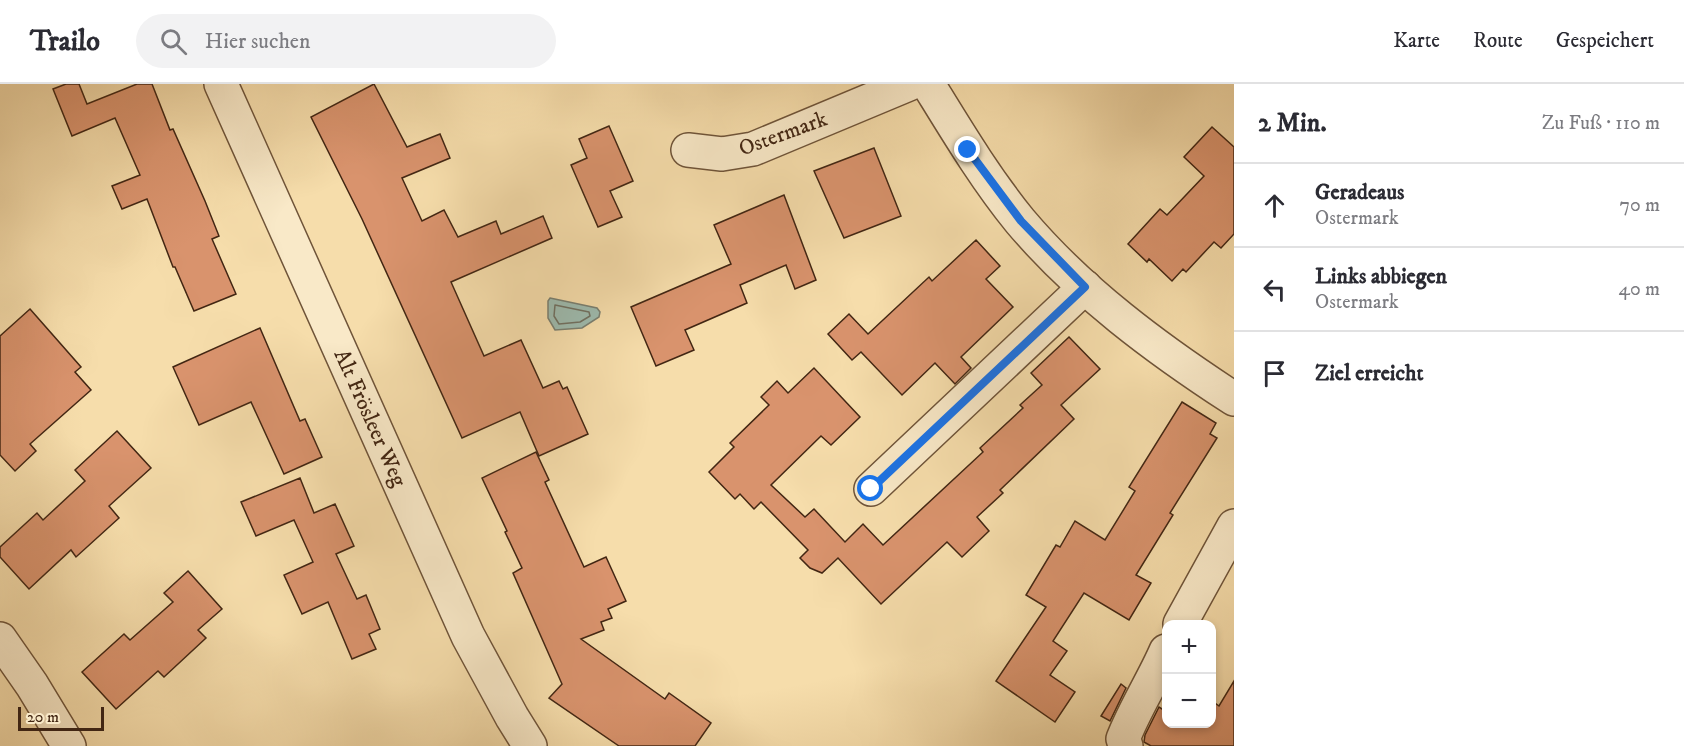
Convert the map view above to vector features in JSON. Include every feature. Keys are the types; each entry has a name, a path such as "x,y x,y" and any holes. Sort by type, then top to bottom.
{"street":[{"name":"Alt Frösleer Weg","path":"221,84 468,636 530,746"},
{"name":"Ostermark","path":"688,150 722,154 753,149 909,84"},
{"path":"928,84 977,164 1021,221 1085,287 1179,363 1234,399"},
{"path":"871,489 1085,287"},
{"path":"1182,620 1234,526"},
{"path":"0,639 32,685 69,746"},
{"path":"1126,746 1123,739 1132,717 1162,662"}],"water":[{"path":"550,298 597,308 600,312 599,317 582,328 555,330 548,318"}],"building":[{"path":"66,84 79,84 87,104 137,84 152,84 170,130 173,129 219,236 212,239 236,294 194,311 175,267 173,267 147,199 122,209 112,186 140,175 115,118 72,136 53,89"},
{"path":"374,84 407,147 440,134 450,158 402,178 422,221 444,210 458,237 496,221 501,234 543,216 552,238 451,282 484,356 521,340 543,388 559,381 563,389 567,387 588,434 539,456 520,412 462,438 362,219 311,117"},
{"path":"609,126 633,181 610,191 622,217 598,227 571,165 587,158 579,139"},
{"path":"1212,127 1234,147 1234,234 1221,248 1214,242 1186,272 1183,269 1172,281 1149,259 1147,262 1128,244 1160,209 1167,215 1204,176 1184,157"},
{"path":"874,148 901,216 844,238 814,171"},
{"path":"784,195 816,280 795,289 786,265 740,285 747,303 685,330 694,350 656,366 631,307 731,264 714,225"},
{"path":"976,240 1000,266 986,279 1013,307 961,357 971,368 955,384 935,363 902,395 861,352 852,360 828,334 849,314 868,334 929,277 932,281"},
{"path":"30,309 81,367 75,372 91,390 30,444 36,451 15,471 0,455 0,336"},
{"path":"260,328 300,421 305,419 322,457 284,474 251,402 199,425 173,367"},
{"path":"1069,337 1100,369 1061,405 1074,419 1000,490 1003,493 977,517 989,531 962,557 947,542 881,604 838,558 822,573 810,568 800,558 808,550 761,502 754,509 740,494 735,499 709,472 734,447 730,443 769,405 761,397 777,381 788,393 814,368 860,417 831,445 821,436 771,485 805,517 814,509 845,542 863,524 883,545 983,452 980,448 1023,408 1020,405 1042,385 1031,373"},
{"path":"1182,402 1216,423 1210,434 1217,438 1170,513 1173,515 1136,575 1151,583 1129,620 1084,593 1053,641 1067,651 1050,675 1075,692 1055,722 996,681 1046,607 1026,595 1056,545 1060,547 1075,521 1105,540 1135,491 1129,487"},
{"path":"117,431 151,468 109,506 119,518 76,557 71,550 29,589 0,557 0,547 37,513 43,520 85,481 75,470"},
{"path":"536,452 549,480 545,482 584,567 606,557 626,601 608,609 612,618 601,622 604,630 581,639 665,699 669,693 711,723 695,746 619,746 549,698 562,684 513,573 522,568 482,478"},
{"path":"300,478 314,513 335,504 354,546 336,554 357,599 366,595 380,629 369,634 376,649 352,659 328,602 302,614 284,575 313,562 294,520 256,536 241,502"},
{"path":"188,571 222,609 198,630 206,638 164,677 158,671 116,709 82,672 124,634 130,640 173,602 164,593"},
{"path":"1234,681 1234,746 1151,746 1144,742 1145,735 1159,707 1162,709 1162,728 1216,728 1216,704 1219,706"},
{"path":"1121,684 1126,688 1110,721 1101,716"}],"route":[{"path":"871,489 1085,287 1021,221 968,150"}]}
